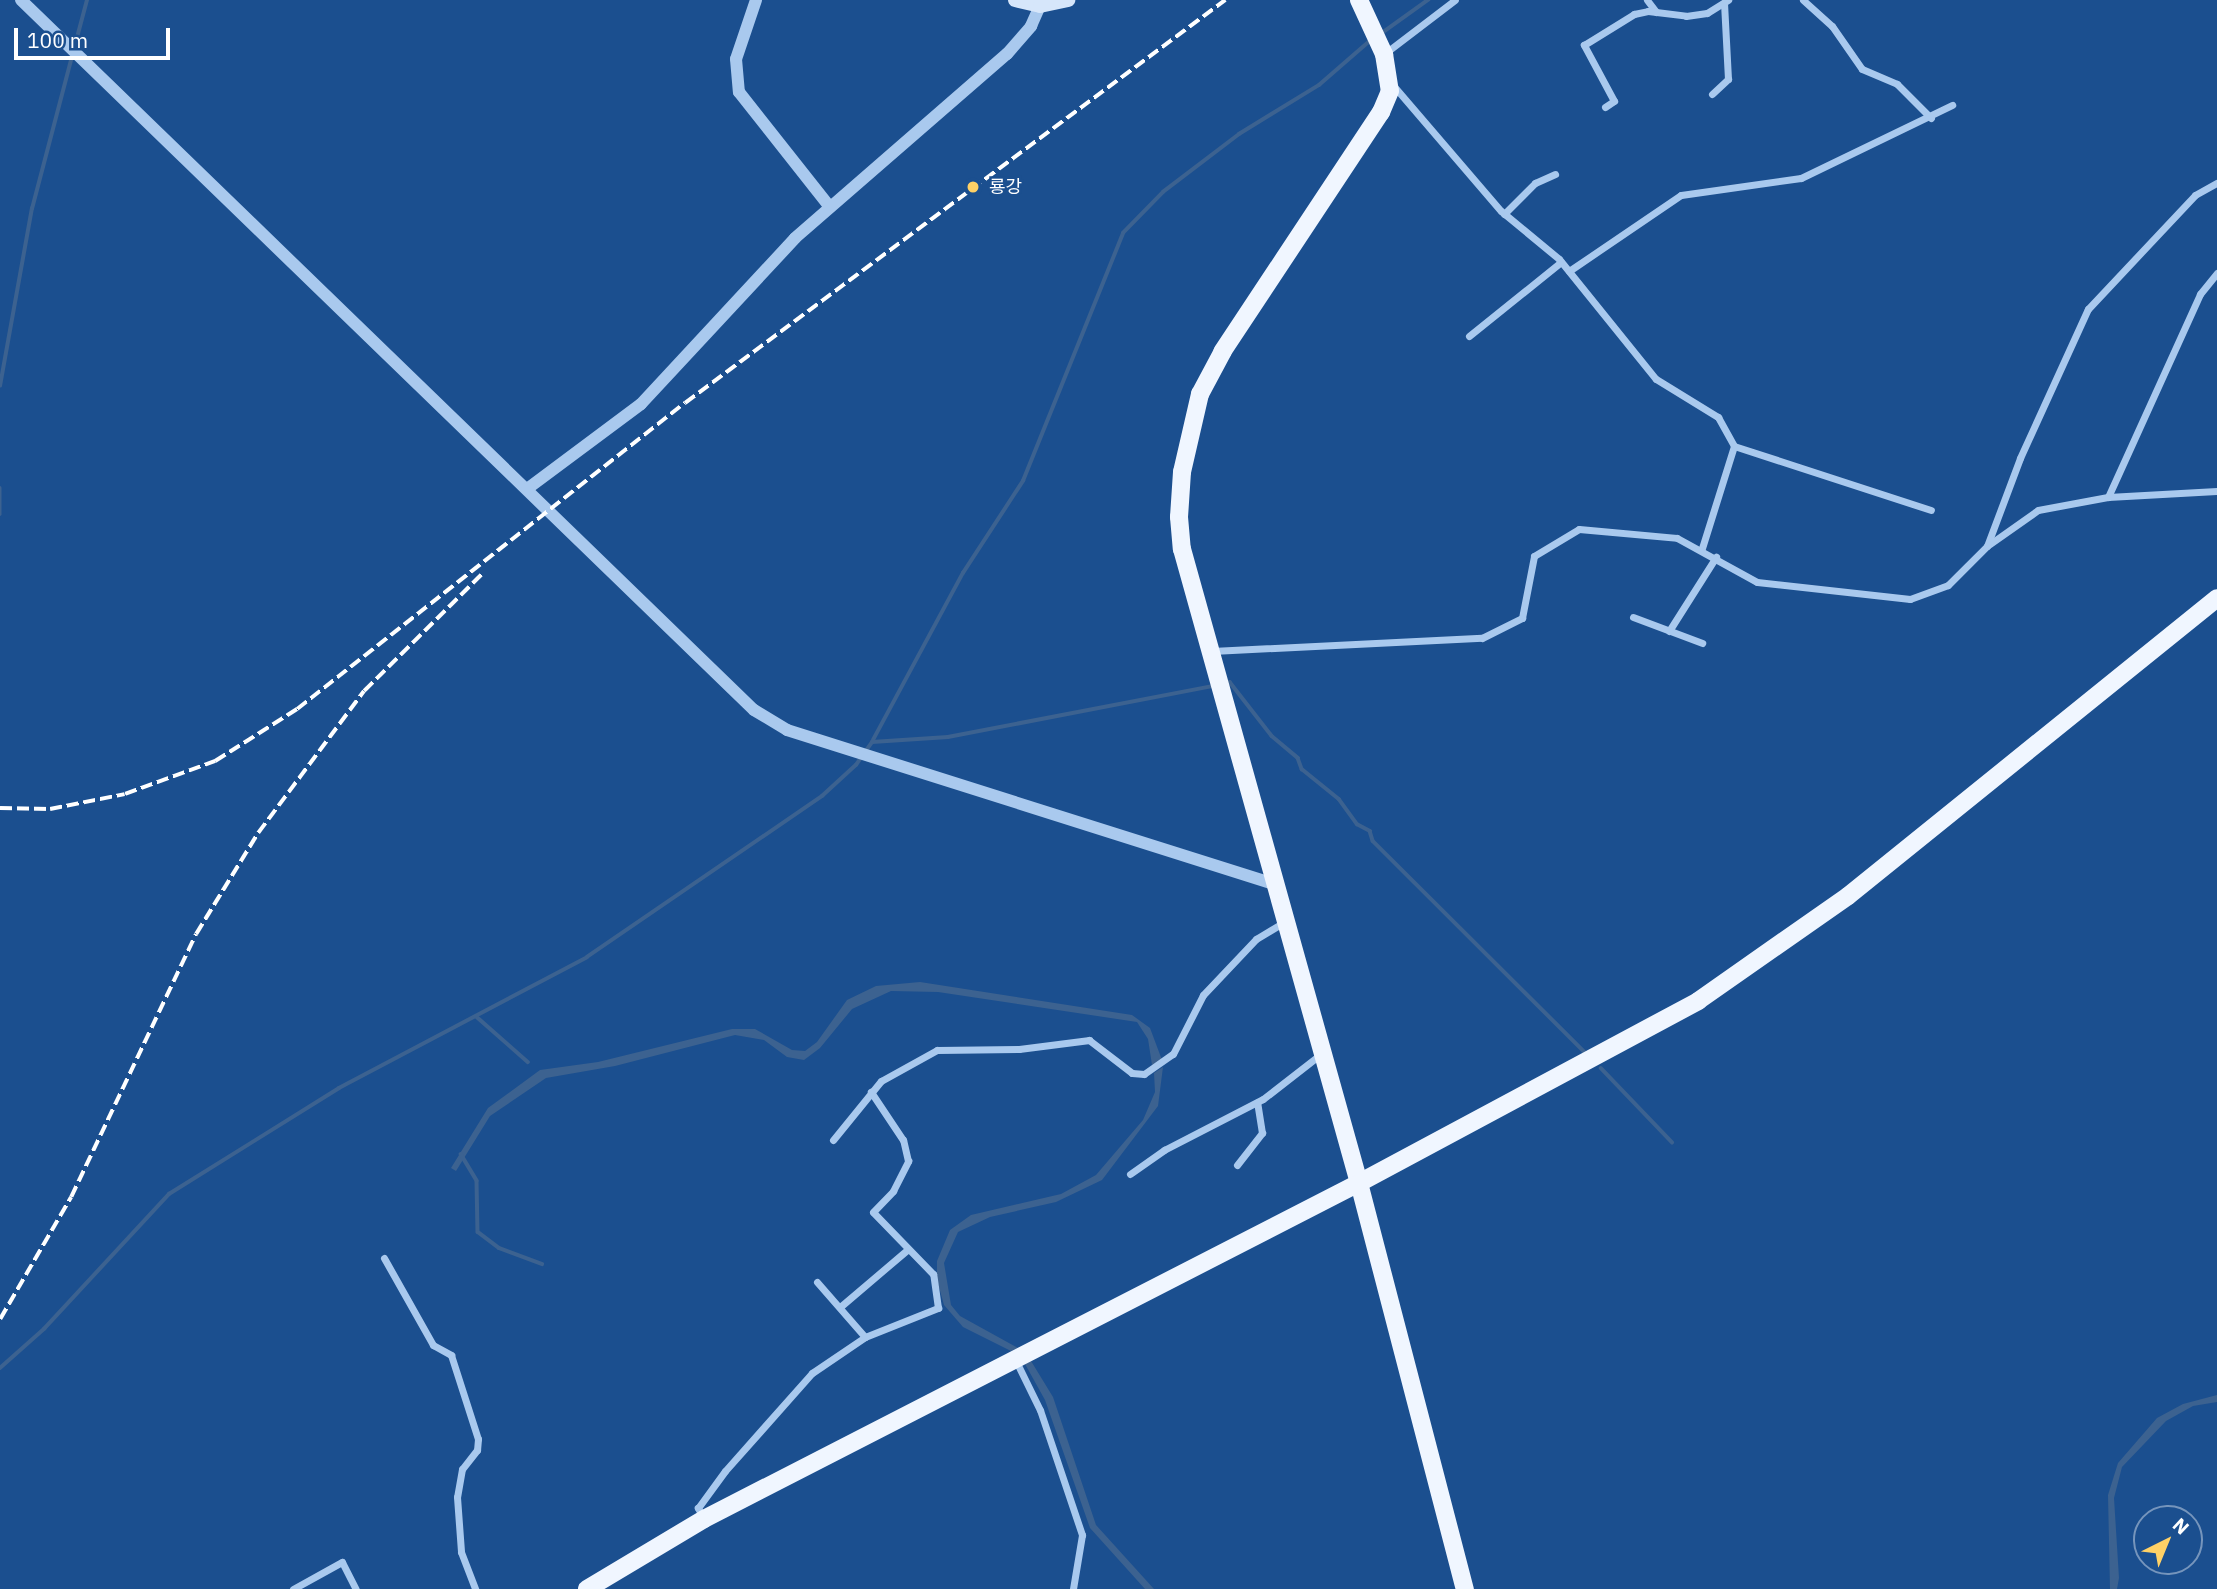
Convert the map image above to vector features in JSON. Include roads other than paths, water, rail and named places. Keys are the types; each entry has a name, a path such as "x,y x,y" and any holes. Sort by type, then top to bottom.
{"main road":[{"path":"1015,0 1040,5 1068,0"},
{"path":"1359,0 1379,42 1390,82 1381,112 1223,351 1200,394 1182,472 1179,517 1182,548 1359,1183 1465,1589"},
{"path":"587,1589 704,1519 1359,1183 1661,1021 1782,944 1886,866 2217,598"}],"street":[{"path":"21,0 754,710 786,730 1277,885"},
{"path":"756,0 736,59 739,92 829,206"},
{"path":"1379,42 1455,0"},
{"path":"1647,0 1656,12"},
{"path":"1803,0 1832,26 1862,69 1897,84 1931,118"},
{"path":"1605,107 1615,101 1584,45 1634,15 1656,12 1697,14 1726,1 1728,79 1712,93"},
{"path":"527,489 641,404 759,275 829,206 1007,54 1031,26 1040,5"},
{"path":"1390,82 1504,214 1561,261 1649,372 1708,408 1734,446 1931,510"},
{"path":"1569,271 1681,195 1801,178 1931,118 1952,105"},
{"path":"1504,214 1535,183 1555,174"},
{"path":"1987,546 2025,445 2088,309 2195,195 2217,183"},
{"path":"1469,336 1561,261"},
{"path":"2108,497 2200,294 2217,273"},
{"path":"1702,548 1734,446"},
{"path":"1211,651 1482,638 1522,618 1528,566 1534,555 1579,529 1664,536 1702,548 1757,582 1910,598 1948,585 1987,546 2038,510 2108,497 2217,491"},
{"path":"1669,631 1716,557"},
{"path":"1633,617 1702,643"},
{"path":"833,1140 871,1092 926,1054 945,1049 1009,1050 1090,1040 1132,1073 1152,1069 1164,1062 1203,995 1256,939 1287,921"},
{"path":"1130,1174 1164,1150 1257,1102 1323,1052"},
{"path":"704,1519 698,1508 769,1420 812,1373 865,1337 939,1308 933,1274 873,1212 893,1191 908,1161 902,1140 871,1092"},
{"path":"1237,1165 1262,1133 1257,1102"},
{"path":"841,1307 907,1250"},
{"path":"384,1258 433,1345 451,1355 478,1439 477,1450 458,1478 457,1497 461,1552 475,1589"},
{"path":"817,1282 865,1337"},
{"path":"1021,1355 1082,1535 1073,1589"},
{"path":"293,1589 338,1562 349,1569 356,1589"}],"water":[{"path":"920,982 1132,1015 1150,1028 1162,1060 1152,1065 1148,1039 1137,1022 938,992 891,991 852,1009 820,1048 804,1060 787,1057 764,1040 735,1035 615,1066 546,1078 490,1116 456,1171 451,1168 488,1108 540,1070 598,1062 732,1029 755,1029 792,1050 805,1051 817,1042 847,1000 876,986"},
{"path":"1163,1067 1158,1106 1102,1180 1056,1202 990,1217 958,1232 944,1263 951,1305 960,1316 1018,1348 1011,1351 963,1327 944,1305 937,1280 937,1261 950,1230 971,1215 1061,1194 1096,1175 1143,1120 1155,1092 1154,1073"},
{"path":"1031,1361 1053,1397 1096,1525 1154,1589 1145,1589 1090,1528 1045,1400 1025,1364"},
{"path":"2217,1395 2217,1402 2193,1406 2166,1421 2122,1467 2114,1498 2119,1578 2117,1589 2110,1589 2108,1495 2118,1463 2157,1418 2183,1404"}],"waterway":[{"path":"74,49 87,0"},
{"path":"1382,33 1428,0"},
{"path":"873,740 963,573 1023,481 1123,233 1163,192 1239,134 1319,85 1372,39"},
{"path":"0,386 32,209 72,56"},
{"path":"0,488 0,514"},
{"path":"1224,684 1230,682 1272,736 1298,758 1302,769 1339,799 1357,824 1370,831 1373,841 1585,1052"},
{"path":"0,1368 44,1329 169,1194 339,1088 587,957 822,796 856,765 872,742 948,737 1213,686"},
{"path":"477,1017 528,1062"},
{"path":"1601,1068 1672,1142"},
{"path":"461,1154 477,1181 478,1232 499,1248 542,1264"}],"railway":[{"path":"0,808 50,809 125,794 215,761 297,709 685,403 1225,0"},
{"path":"0,1319 71,1197 196,934 258,833 364,691 482,574"}],"place":[{"name":"룡강","path":"973,187"}]}
